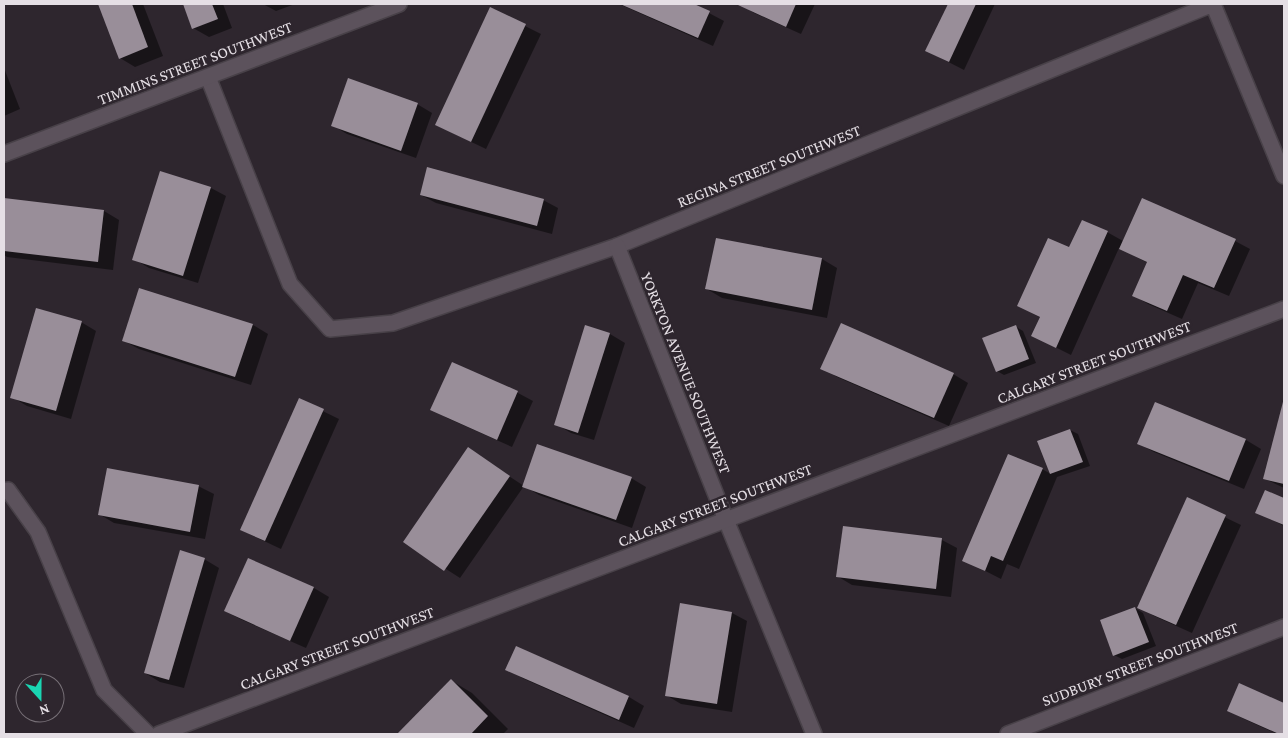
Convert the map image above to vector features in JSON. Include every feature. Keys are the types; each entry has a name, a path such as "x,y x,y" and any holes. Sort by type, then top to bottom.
{"street":[{"name":"TIMMINS STREET SOUTHWEST","path":"4,154 399,4"},
{"name":"REGINA STREET SOUTHWEST","path":"208,77 290,284 330,329 393,323 617,246 1213,4"},
{"path":"1213,4 1284,176"},
{"name":"YORKTON AVENUE SOUTHWEST","path":"617,246 814,734"},
{"name":"CALGARY STREET SOUTHWEST","path":"159,734 1284,309"},
{"path":"6,490 38,532 104,690 148,734"},
{"name":"SUDBURY STREET SOUTHWEST","path":"1008,734 1284,627"}],"building":[{"path":"98,4 132,4 148,47 119,59"},
{"path":"183,4 212,4 218,19 192,29"},
{"path":"620,4 694,4 710,11 698,38"},
{"path":"738,4 796,4 786,27"},
{"path":"948,4 976,4 949,62 925,51"},
{"path":"490,7 526,24 471,142 435,125"},
{"path":"348,78 418,103 401,151 331,126"},
{"path":"427,167 544,199 537,226 420,195"},
{"path":"160,171 211,187 183,276 132,260"},
{"path":"4,198 104,210 98,262 4,251"},
{"path":"1142,198 1236,239 1214,288 1183,275 1167,311 1132,296 1147,262 1119,249"},
{"path":"1082,220 1108,231 1056,348 1031,336 1040,317 1017,306 1048,238 1069,247"},
{"path":"716,238 822,258 812,310 705,289"},
{"path":"139,288 253,324 235,377 122,341"},
{"path":"36,308 82,321 56,411 10,398"},
{"path":"841,323 954,373 934,418 820,369"},
{"path":"585,325 610,333 578,433 554,425"},
{"path":"1016,325 1029,359 996,372 982,338"},
{"path":"452,362 518,391 497,440 430,410"},
{"path":"299,398 324,409 265,541 240,530"},
{"path":"1284,398 1284,484 1263,479"},
{"path":"1155,402 1246,439 1229,481 1137,444"},
{"path":"1070,429 1083,462 1050,474 1037,441"},
{"path":"537,444 632,477 616,520 522,487"},
{"path":"468,447 510,476 444,571 403,542"},
{"path":"1008,454 1043,468 1003,561 991,556 985,571 962,561"},
{"path":"107,468 199,485 190,532 98,515"},
{"path":"1265,490 1284,498 1284,525 1255,513"},
{"path":"1187,497 1226,515 1176,625 1137,608"},
{"path":"843,526 942,538 936,589 836,577"},
{"path":"180,550 205,558 169,680 144,673"},
{"path":"248,558 314,587 290,641 224,611"},
{"path":"680,603 732,612 717,704 665,696"},
{"path":"1135,607 1149,642 1113,656 1100,620"},
{"path":"516,646 629,696 619,720 505,670"},
{"path":"451,679 488,716 471,734 397,734"},
{"path":"1239,683 1284,703 1284,734 1279,734 1227,711"}]}
